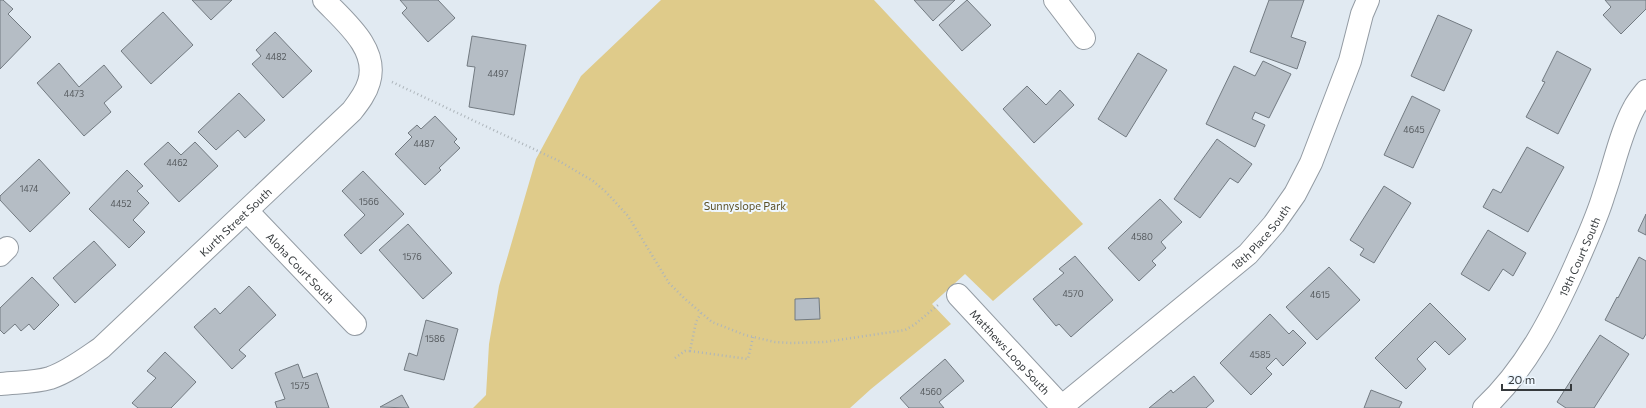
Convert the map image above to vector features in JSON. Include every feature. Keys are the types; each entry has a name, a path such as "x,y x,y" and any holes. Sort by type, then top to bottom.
{"street":[{"name":"Kurth Street South","path":"0,384 32,382 51,378 78,364 101,348 352,111 365,93 370,82 371,67 367,51 356,34 324,0"},
{"path":"1055,0 1084,38"},
{"name":"18th Place South","path":"1062,408 1248,254 1274,224 1295,194 1311,163 1350,61 1362,14 1368,0"},
{"name":"19th Court South","path":"1484,408 1494,398 1540,338 1561,298 1604,195 1616,154 1634,107 1646,91"},
{"name":"Aloha Court South","path":"247,211 355,324"},
{"name":"Matthews Loop South","path":"958,295 1062,408"}],"path":[{"path":"370,82 386,81 405,87 559,161 593,181 606,192 628,216 669,283 712,322 728,329 775,342 811,343 900,331 914,325 936,306 958,295"},
{"path":"690,351 696,322 701,313"},
{"path":"675,358 685,351 690,351 748,359 753,337"}],"green space":[{"name":"Sunnyslope Park","path":"661,0 874,0 1083,224 993,301 965,274 932,304 951,324 850,408 473,408 486,395 489,344 499,286 536,159 581,76"}],"building":[{"path":"0,0 3,0 13,9 8,14 31,37 0,69"},
{"path":"192,0 232,0 211,20"},
{"path":"400,0 438,0 455,18 428,42 402,13 407,8"},
{"path":"914,0 955,0 933,21"},
{"path":"967,0 991,25 962,51 939,25"},
{"path":"1269,0 1304,0 1291,37 1306,42 1297,69 1250,52"},
{"path":"1605,0 1646,0 1646,9 1621,34 1603,15 1611,7"},
{"path":"163,12 193,45 151,84 121,51"},
{"path":"1438,15 1472,30 1444,91 1411,76"},
{"path":"275,32 312,71 283,98 252,64 261,56 256,50"},
{"path":"472,36 526,45 514,115 469,107 475,67 467,66"},
{"path":"1557,51 1591,69 1558,134 1526,117 1545,82 1542,81"},
{"path":"1138,53 1167,70 1126,137 1098,119"},
{"path":"1263,61 1291,74 1269,118 1255,112 1252,119 1265,125 1255,147 1206,124 1234,66 1255,76"},
{"path":"59,63 79,87 104,65 122,87 104,103 111,112 84,136 37,83"},
{"path":"1027,86 1046,105 1060,90 1074,105 1034,143 1003,109"},
{"path":"239,93 265,120 245,138 238,130 216,150 198,132"},
{"path":"1412,96 1440,110 1413,168 1384,155"},
{"path":"435,116 457,139 454,142 460,148 439,168 441,170 425,185 395,154 412,137 408,133 417,125 421,129"},
{"path":"1217,139 1252,164 1238,183 1230,178 1200,218 1174,199"},
{"path":"168,142 181,155 195,142 218,166 179,202 144,164"},
{"path":"1527,147 1564,167 1528,232 1483,207 1493,189 1501,193"},
{"path":"39,159 70,193 30,232 0,200 0,196"},
{"path":"127,170 143,186 137,191 149,203 133,220 145,232 129,248 89,209"},
{"path":"363,171 404,214 361,254 344,235 365,215 342,191"},
{"path":"1384,186 1411,203 1374,263 1360,255 1364,249 1350,240"},
{"path":"1160,199 1182,222 1161,242 1166,248 1152,261 1156,265 1139,281 1108,248"},
{"path":"1646,214 1646,235 1638,231"},
{"path":"408,224 452,273 423,299 379,250"},
{"path":"1488,230 1526,253 1513,276 1503,269 1489,291 1461,274"},
{"path":"94,241 116,265 75,303 53,278"},
{"path":"1075,256 1113,300 1071,337 1059,324 1056,326 1033,299 1064,273 1059,269"},
{"path":"1639,257 1646,261 1646,334 1643,339 1605,320"},
{"path":"1329,267 1360,300 1317,340 1286,307"},
{"path":"32,277 59,305 34,330 29,324 21,331 15,324 4,334 0,330 0,308"},
{"path":"249,286 276,315 239,350 246,356 232,369 194,327 215,308 220,314"},
{"path":"819,298 820,319 795,320 795,299"},
{"path":"1430,303 1466,339 1449,355 1435,341 1417,359 1426,369 1406,389 1375,358"},
{"path":"1270,314 1289,334 1293,330 1306,343 1283,366 1276,358 1266,368 1272,374 1251,395 1220,363"},
{"path":"426,320 458,329 444,380 404,370 409,353 417,356"},
{"path":"1600,335 1629,354 1594,408 1566,408 1557,402"},
{"path":"165,352 196,382 171,408 138,408 132,403 156,378 147,371"},
{"path":"945,359 964,381 939,402 944,408 909,408 900,398"},
{"path":"298,364 303,378 317,373 329,408 277,408 275,402 285,399 275,373"},
{"path":"1194,376 1214,401 1206,408 1149,408 1171,390 1173,393"},
{"path":"1371,390 1402,402 1399,408 1364,408"},
{"path":"402,395 409,408 380,407"}]}
